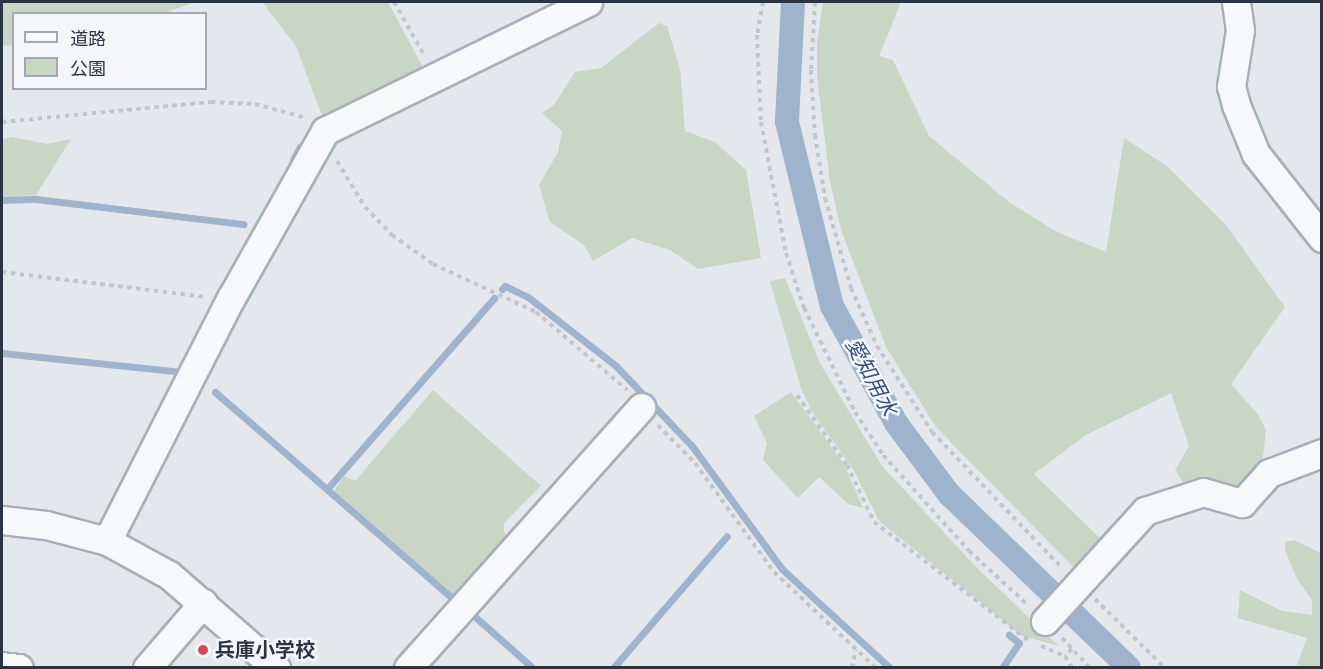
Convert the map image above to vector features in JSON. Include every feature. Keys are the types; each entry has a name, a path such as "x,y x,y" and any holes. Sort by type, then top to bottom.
{"street":[{"path":"106,541 231,298 325,131 437,79 588,2"},
{"path":"1236,2 1240,30 1231,86 1236,105 1256,154 1322,238"},
{"path":"408,668 641,407"},
{"path":"1045,621 1145,511 1203,492 1242,503 1269,472 1322,453"},
{"path":"2,520 46,525 106,541 169,575 276,668"},
{"path":"147,668 203,603"},
{"path":"2,666 20,668"}],"path":[{"path":"394,2 437,79"},
{"path":"763,2 757,35 760,100 770,186 786,253 826,356 883,455 969,551 1045,621 1090,668"},
{"path":"815,2 811,70 815,135 825,198 860,307 897,380 932,432 970,476 1165,668"},
{"path":"2,122 211,102 255,104 298,114 325,131 344,176 392,235 433,264 536,312 595,359 695,463 774,572 876,668"},
{"path":"2,272 213,298"},
{"path":"797,395 847,465 874,522 1021,638 1065,656 1072,668"},
{"path":"852,668 856,649"},
{"path":"1065,656 1072,649"}],"green space":[{"path":"2,2 195,2 168,12 12,12 12,45 2,46"},
{"path":"262,2 388,2 427,75 332,119 322,116 296,46"},
{"path":"823,2 901,2 879,56 893,60 929,136 1009,202 1057,232 1106,252 1124,138 1167,166 1226,225 1285,307 1231,384 1257,413 1266,430 1261,475 1240,497 1185,485 1175,470 1189,446 1171,393 1086,435 1034,474 1108,546 1080,574 936,427 886,347 841,230 830,181 817,77 817,42"},
{"path":"659,23 667,26 680,69 685,131 715,142 746,170 761,258 698,269 670,250 632,238 593,261 584,245 550,222 539,185 558,152 562,131 542,113 554,105 575,72 601,68"},
{"path":"12,137 47,144 71,139 36,195 2,197 2,140"},
{"path":"785,278 820,363 882,466 979,570 1059,646 1022,636 879,521 853,469 811,410 801,388 770,281"},
{"path":"433,390 541,486 504,523 504,532 511,539 458,599 334,491 344,476 355,481"},
{"path":"791,392 844,464 863,508 848,504 819,477 798,498 763,460 767,443 754,416"},
{"path":"1294,540 1321,553 1321,667 1296,667 1307,638 1238,618 1240,590 1282,611 1312,615 1312,600 1297,579 1285,550 1285,542"}],"waterway":[{"name":"愛知用水","path":"793,2 787,122 832,306 896,423 949,494 1129,668"},
{"path":"293,160 300,147"},
{"path":"2,200 36,199 244,224"},
{"path":"502,289 505,286 528,297 616,366 692,446 782,569 890,668"},
{"path":"327,489 494,298"},
{"path":"2,353 184,372 185,369"},
{"path":"215,392 457,602"},
{"path":"613,668 727,536"},
{"path":"473,615 533,668"},
{"path":"1002,668 1019,643 1009,635"}],"place":[{"name":"兵庫小学校","path":"203,650"}]}
